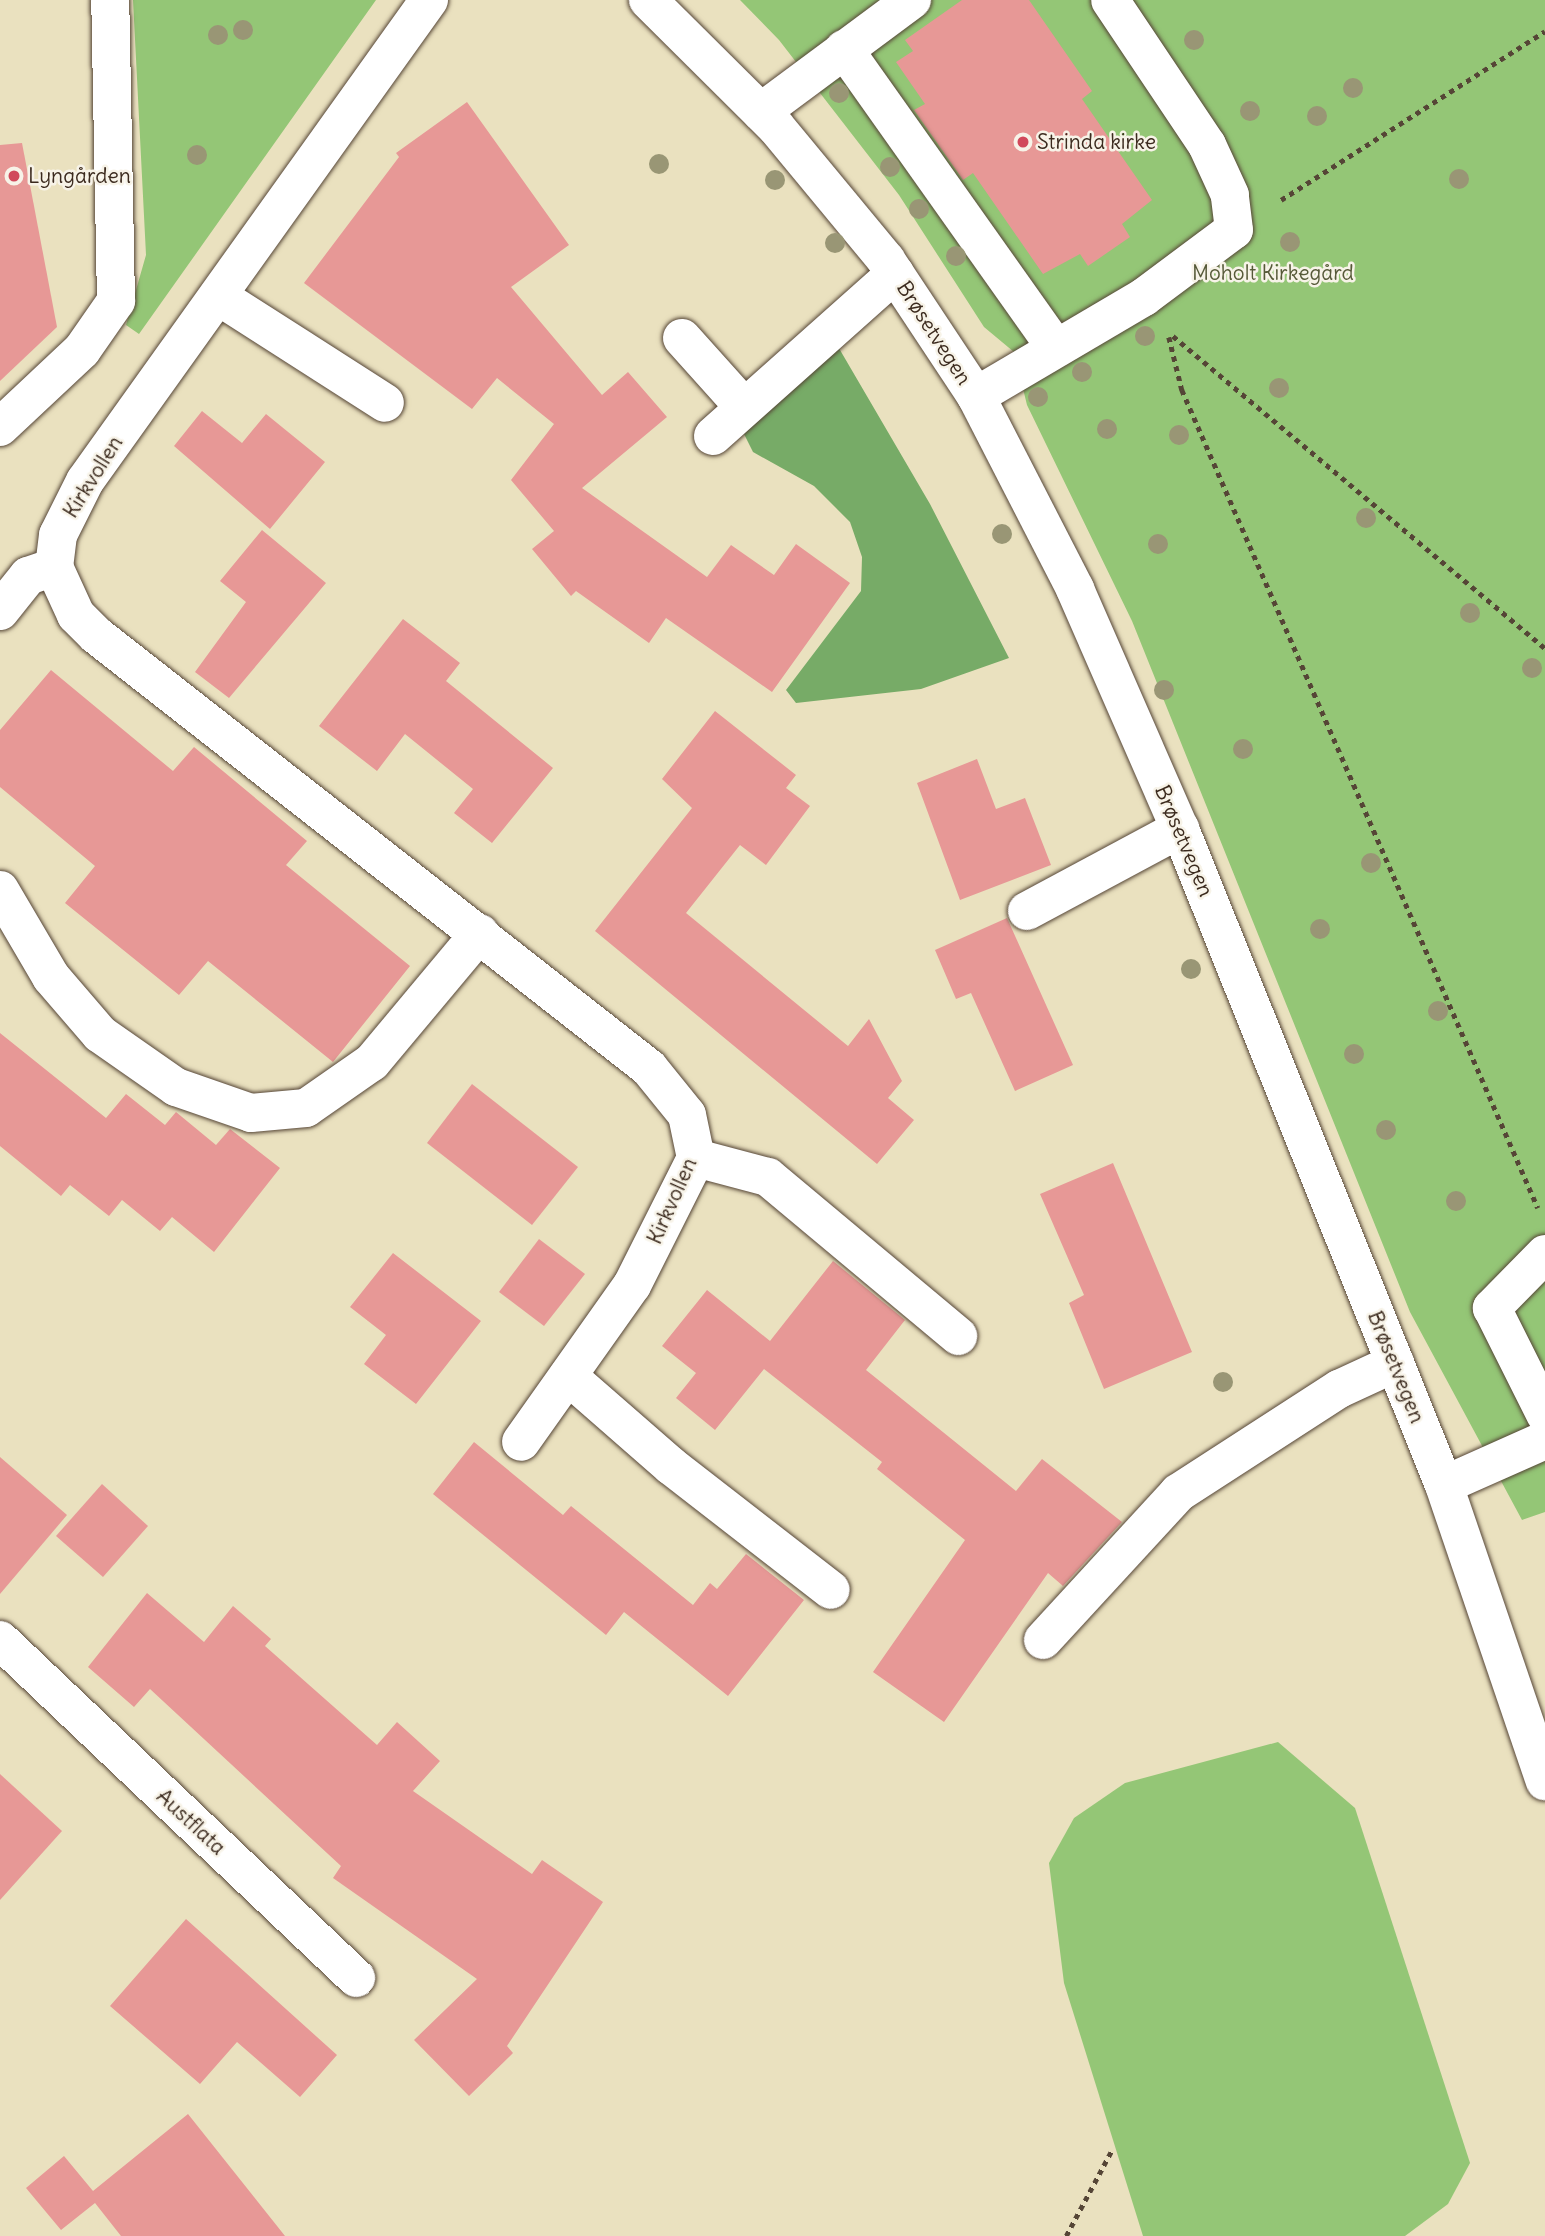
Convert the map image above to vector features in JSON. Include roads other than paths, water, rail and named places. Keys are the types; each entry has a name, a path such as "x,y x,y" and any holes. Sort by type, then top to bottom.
{"street":[{"path":"0,426 82,350 116,301 110,0"},
{"name":"Kirkvollen","path":"429,0 85,481 58,535 54,567 76,615 96,635 480,933 649,1068 687,1115 696,1158 632,1285 521,1442"},
{"name":"Brøsetvegen","path":"648,0 761,112 895,274 975,396 1075,589 1180,829 1444,1485 1545,1781"},
{"path":"761,112 912,0"},
{"path":"975,396 1054,346 1144,297 1234,230 1230,195 1207,145 1110,0"},
{"path":"844,49 1054,346"},
{"path":"713,436 895,274"},
{"path":"218,296 385,403"},
{"path":"682,338 744,407"},
{"path":"0,611 28,576 54,567"},
{"path":"1027,911 1180,829"},
{"path":"0,890 51,977 100,1034 176,1087 251,1113 306,1108 372,1062 480,933"},
{"path":"696,1158 768,1177 958,1336"},
{"path":"1545,1254 1492,1308 1545,1415"},
{"path":"1043,1640 1178,1493 1339,1390 1395,1363"},
{"path":"568,1376 671,1466 831,1590"},
{"path":"1444,1485 1545,1440"},
{"name":"Austflata","path":"9,1658 356,1978"}],"place":[{"name":"Strinda kirke","path":"1023,142"},
{"name":"Lyngården","path":"14,176"}],"park label":[{"name":"Moholt Kirkegård","path":"1273,273"}]}
